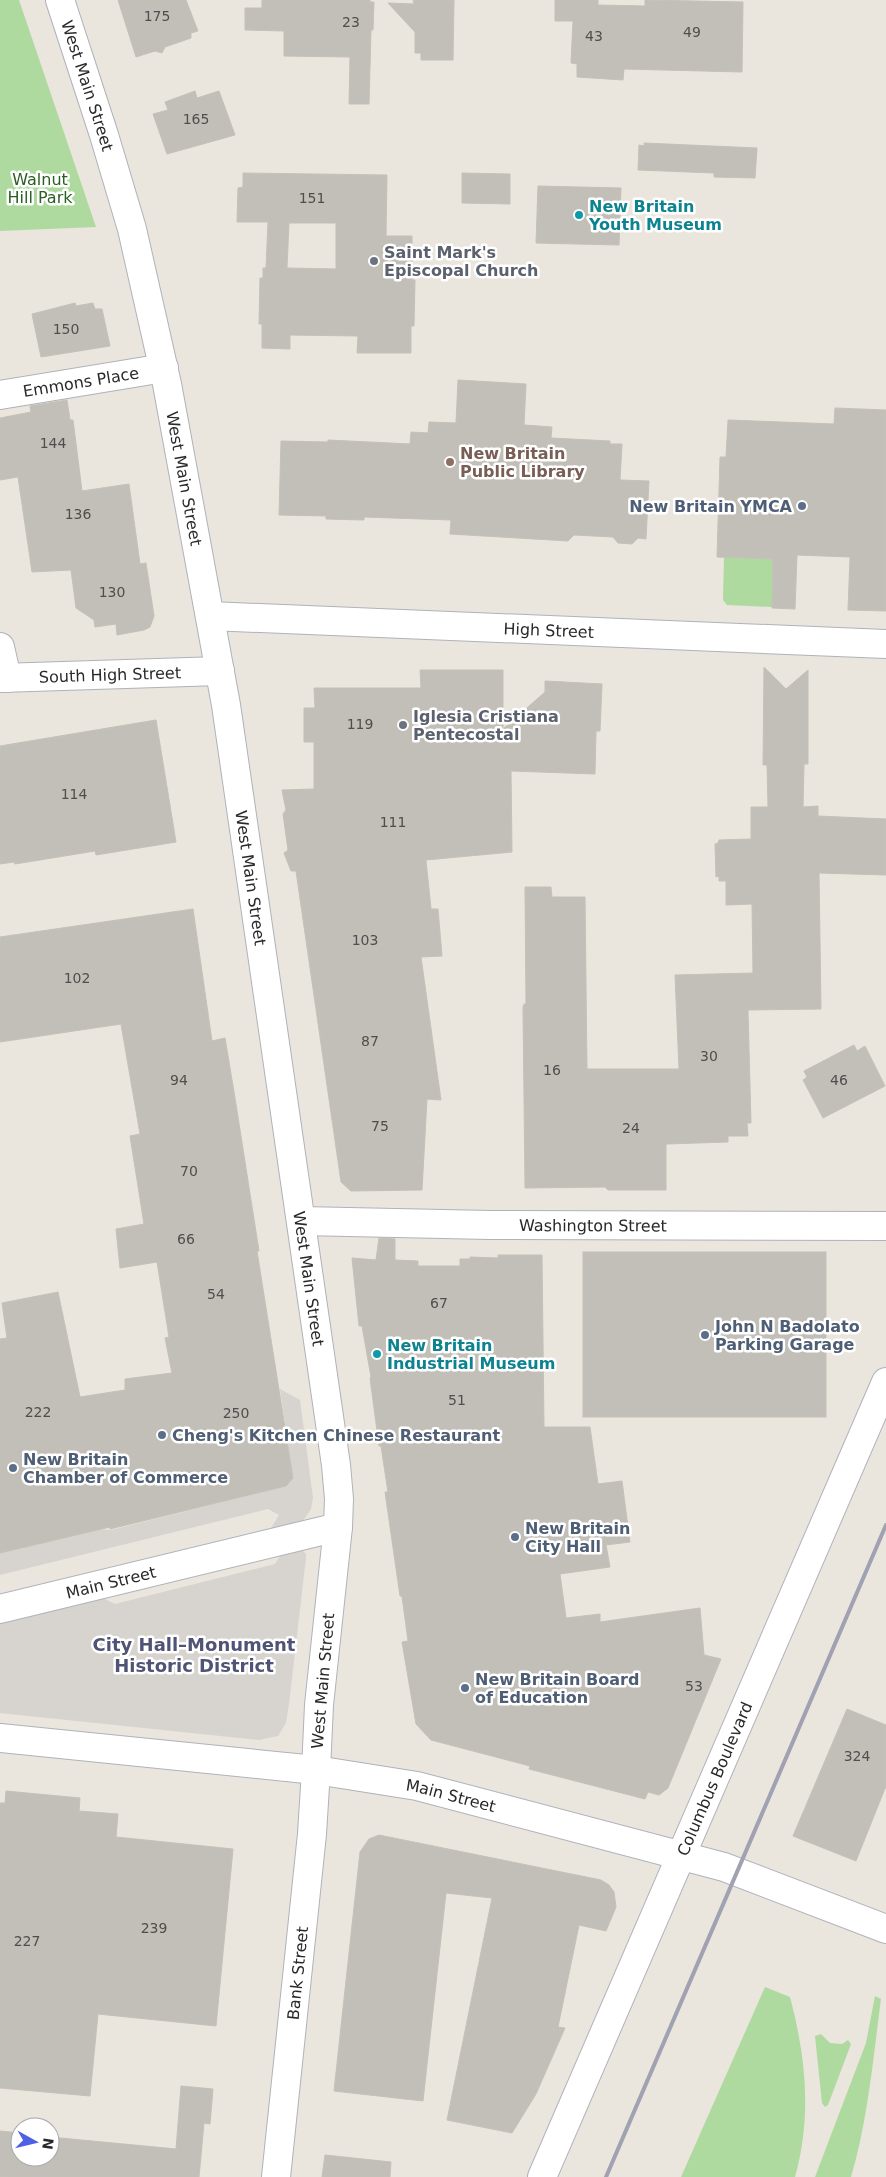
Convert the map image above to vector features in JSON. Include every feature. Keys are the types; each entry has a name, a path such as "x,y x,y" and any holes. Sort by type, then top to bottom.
{"main road":[{"name":"West Main Street","path":"60,0 132,229 164,368 220,671 301,1221 336,1465 339,1499 338,1527 319,1705 316,1770"},
{"name":"Emmons Place","path":"0,395 164,368"},
{"name":"High Street","path":"210,616 886,644"},
{"path":"0,647 3,678"},
{"name":"South High Street","path":"3,678 220,671"},
{"name":"Washington Street","path":"301,1221 490,1225 886,1226"},
{"name":"Columbus Boulevard","path":"542,2177 680,1854 886,1382"},
{"name":"Main Street","path":"0,1609 338,1527"},
{"name":"Main Street","path":"0,1738 316,1770 416,1786 680,1854 738,1871 886,1930"},
{"name":"Bank Street","path":"276,2177 312,1834 316,1770"}],"green space":[{"name":"Walnut Hill Park","path":"0,0 19,0 96,227 0,231"},
{"path":"724,557 773,559 772,607 727,605 723,600"},
{"path":"765,1987 790,1997 800,2042 805,2087 805,2109 804,2132 795,2177 681,2177"},
{"path":"875,1996 881,1999 866,2111 851,2177 815,2177 866,2043"},
{"path":"821,2034 830,2043 842,2044 848,2040 851,2044 828,2105 825,2107 822,2103 815,2036"}],"shaded area":[{"path":"280,1389 300,1400 313,1498 311,1509 297,1526 272,1531 271,1528 279,1515 268,1509 0,1575 0,1553 100,1529 111,1530 286,1486 293,1478"},
{"path":"302,1550 306,1554 306,1558 289,1704 286,1723 278,1736 259,1740 0,1713 0,1621 99,1596 115,1604 275,1564 283,1552"}],"building":[{"path":"118,0 186,0 198,31 191,33 191,38 165,47 162,53 155,51 136,57"},
{"path":"262,0 370,0 370,2 374,2 373,30 371,30 369,104 349,104 350,57 284,56 284,31 245,30 245,8 262,8"},
{"path":"413,0 454,0 453,60 421,60 421,53 415,53 415,32 388,3 414,4"},
{"path":"555,0 598,0 598,5 645,6 645,0 743,2 742,72 624,69 623,80 577,77 577,64 571,63 573,21 555,21"},
{"path":"195,91 197,98 219,91 235,135 167,154 153,114 168,110 165,102"},
{"path":"644,143 757,148 755,178 714,177 714,173 638,170 639,145 644,146"},
{"name":"Saint Mark's Episcopal Church","path":"243,173 387,175 386,236 412,236 412,280 415,280 414,326 411,326 411,353 357,353 358,336 290,335 290,349 262,348 262,324 259,324 260,278 263,278 263,268 266,268 268,222 237,222 238,188 243,187","holes":["289,223 336,223 336,269 287,268"]},
{"path":"462,173 510,174 510,204 462,203"},
{"name":"New Britain Youth Museum","path":"538,186 621,188 619,245 536,243"},
{"path":"75,303 76,306 93,303 95,309 102,309 110,346 41,357 32,314"},
{"name":"New Britain Public Library","path":"458,380 526,384 524,425 552,427 551,438 610,441 610,444 622,444 620,480 649,481 646,539 638,538 632,544 618,543 613,537 574,535 568,541 450,534 451,520 364,517 364,520 326,519 326,516 279,515 281,441 328,442 328,440 410,444 411,432 428,433 429,422 456,423"},
{"path":"67,400 70,420 73,420 82,491 129,484 140,564 146,563 154,616 150,627 144,630 117,635 116,624 95,627 94,620 76,608 71,570 32,572 18,477 0,480 0,418 31,412 30,406"},
{"name":"New Britain YMCA","path":"835,408 886,410 886,611 848,610 850,557 797,555 795,609 772,608 773,559 717,557 720,457 726,457 728,420 834,424"},
{"path":"764,667 786,689 808,670 808,764 804,764 803,807 818,806 818,816 886,819 886,875 819,873 821,1009 748,1010 751,1123 747,1123 748,1136 728,1136 728,1142 666,1144 666,1190 608,1190 605,1187 525,1188 523,1007 526,1004 525,887 551,887 552,897 585,897 587,1069 679,1069 675,975 753,973 752,904 726,905 726,881 719,881 719,876 716,877 715,844 719,840 751,839 751,807 768,807 767,765 763,765"},
{"path":"420,670 503,670 503,729 545,692 545,681 602,684 600,731 596,731 595,774 511,771 512,852 426,860 431,909 438,909 442,956 421,957 441,1100 427,1099 422,1190 351,1191 341,1182 296,871 291,871 284,853 288,850 283,814 286,810 282,790 314,789 314,742 304,742 304,708 315,708 314,688 421,688"},
{"path":"156,720 176,842 96,855 95,851 15,864 14,862 0,864 0,746"},
{"path":"193,909 212,1041 225,1038 293,1478 286,1486 110,1529 110,1527 0,1553 0,1339 7,1338 2,1303 58,1292 80,1397 125,1390 125,1379 172,1373 165,1338 169,1337 157,1262 120,1268 116,1229 144,1224 130,1136 140,1134 121,1024 0,1042 0,937"},
{"path":"854,1045 857,1051 865,1046 885,1086 823,1118 803,1080 807,1077 804,1071"},
{"path":"379,1238 395,1239 395,1260 418,1261 418,1266 460,1266 460,1259 470,1259 470,1257 498,1258 498,1255 542,1255 544,1427 590,1427 598,1484 622,1481 630,1542 606,1545 610,1567 560,1574 566,1618 600,1614 600,1622 700,1608 704,1655 721,1659 668,1788 659,1795 648,1792 645,1799 529,1769 530,1766 431,1740 416,1724 402,1642 408,1641 385,1492 388,1492 381,1446 379,1446 371,1377 362,1326 359,1326 352,1258 376,1260"},
{"name":"John N Badolato Parking Garage","path":"583,1252 826,1252 826,1417 583,1417"},
{"path":"847,1709 886,1725 886,1786 856,1861 793,1836"},
{"path":"6,1791 80,1798 79,1811 118,1814 116,1837 233,1849 216,2026 98,2014 90,2096 0,2088 0,1803 5,1803"},
{"path":"379,1835 601,1880 609,1885 614,1892 616,1907 606,1931 579,1925 558,2027 565,2028 536,2094 512,2133 447,2120 492,1898 446,1893 423,2101 334,2091 360,1852 369,1839"},
{"path":"181,2086 213,2089 210,2124 204,2123 199,2177 0,2177 0,2131 10,2132 10,2167 60,2167 60,2138 176,2149"},
{"path":"325,2155 391,2162 390,2177 322,2177"}],"railway":[{"path":"606,2177 886,1525"}],"place":[{"name":"New Britain Youth Museum","path":"579,215"},
{"name":"Saint Mark's Episcopal Church","path":"374,261"},
{"name":"New Britain Public Library","path":"450,462"},
{"name":"New Britain YMCA","path":"802,506"},
{"name":"Iglesia Cristiana Pentecostal","path":"403,725"},
{"name":"John N Badolato Parking Garage","path":"705,1335"},
{"name":"New Britain Industrial Museum","path":"377,1354"},
{"name":"Cheng's Kitchen Chinese Restaurant","path":"162,1435"},
{"name":"New Britain Chamber of Commerce","path":"13,1468"},
{"name":"New Britain City Hall","path":"515,1537"},
{"name":"New Britain Board of Education","path":"465,1688"}],"district":[{"name":"City Hall–Monument Historic District","path":"194,1654"}]}
